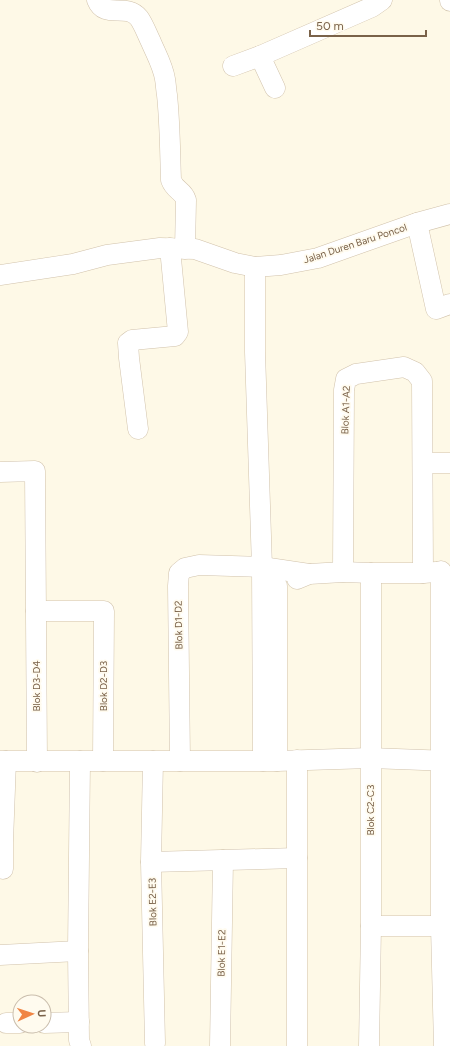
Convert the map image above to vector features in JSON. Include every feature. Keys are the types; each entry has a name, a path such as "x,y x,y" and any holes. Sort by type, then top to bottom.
{"street":[{"path":"97,0 99,5 105,10 124,10 132,12 138,17 143,25 162,68 165,80 168,108 171,180 173,186 186,200 178,249 178,332 175,336 132,340 128,343 138,429"},
{"path":"233,66 260,56 372,7 382,0"},
{"path":"260,56 275,88"},
{"name":"Jalan Duren Baru Poncol","path":"0,275 73,264 107,255 160,248 195,249 235,263 255,267 281,265 318,258 450,214"},
{"path":"417,224 436,309 450,304"},
{"path":"255,267 255,352 270,761"},
{"name":"Blok A1-A2","path":"342,572 344,390 346,379 356,374 404,367 415,372 422,381 423,463 438,572 445,761 444,1046"},
{"path":"423,463 450,463"},
{"name":"Blok D3-D4","path":"0,472 35,471 37,762"},
{"name":"Blok D1-D2","path":"180,761 179,573 185,568 199,565 262,567"},
{"path":"262,567 309,574 342,572 438,572"},
{"path":"262,567 277,586 270,761"},
{"name":"Blok C2-C3","path":"369,1046 371,926 371,573"},
{"path":"277,586 309,574"},
{"name":"Blok D2-D3","path":"36,610 104,611 103,761"},
{"path":"3,869 1,842 3,761 270,761 370,758 445,761"},
{"path":"296,760 297,1046"},
{"path":"80,761 78,951 79,1040 81,1046"},
{"name":"Blok E2-E3","path":"153,1045 151,862 154,761"},
{"path":"151,862 297,858"},
{"name":"Blok E1-E2","path":"220,1046 223,860"},
{"path":"371,926 445,926"},
{"path":"0,955 78,951"},
{"path":"52,1023 79,1022"}]}
